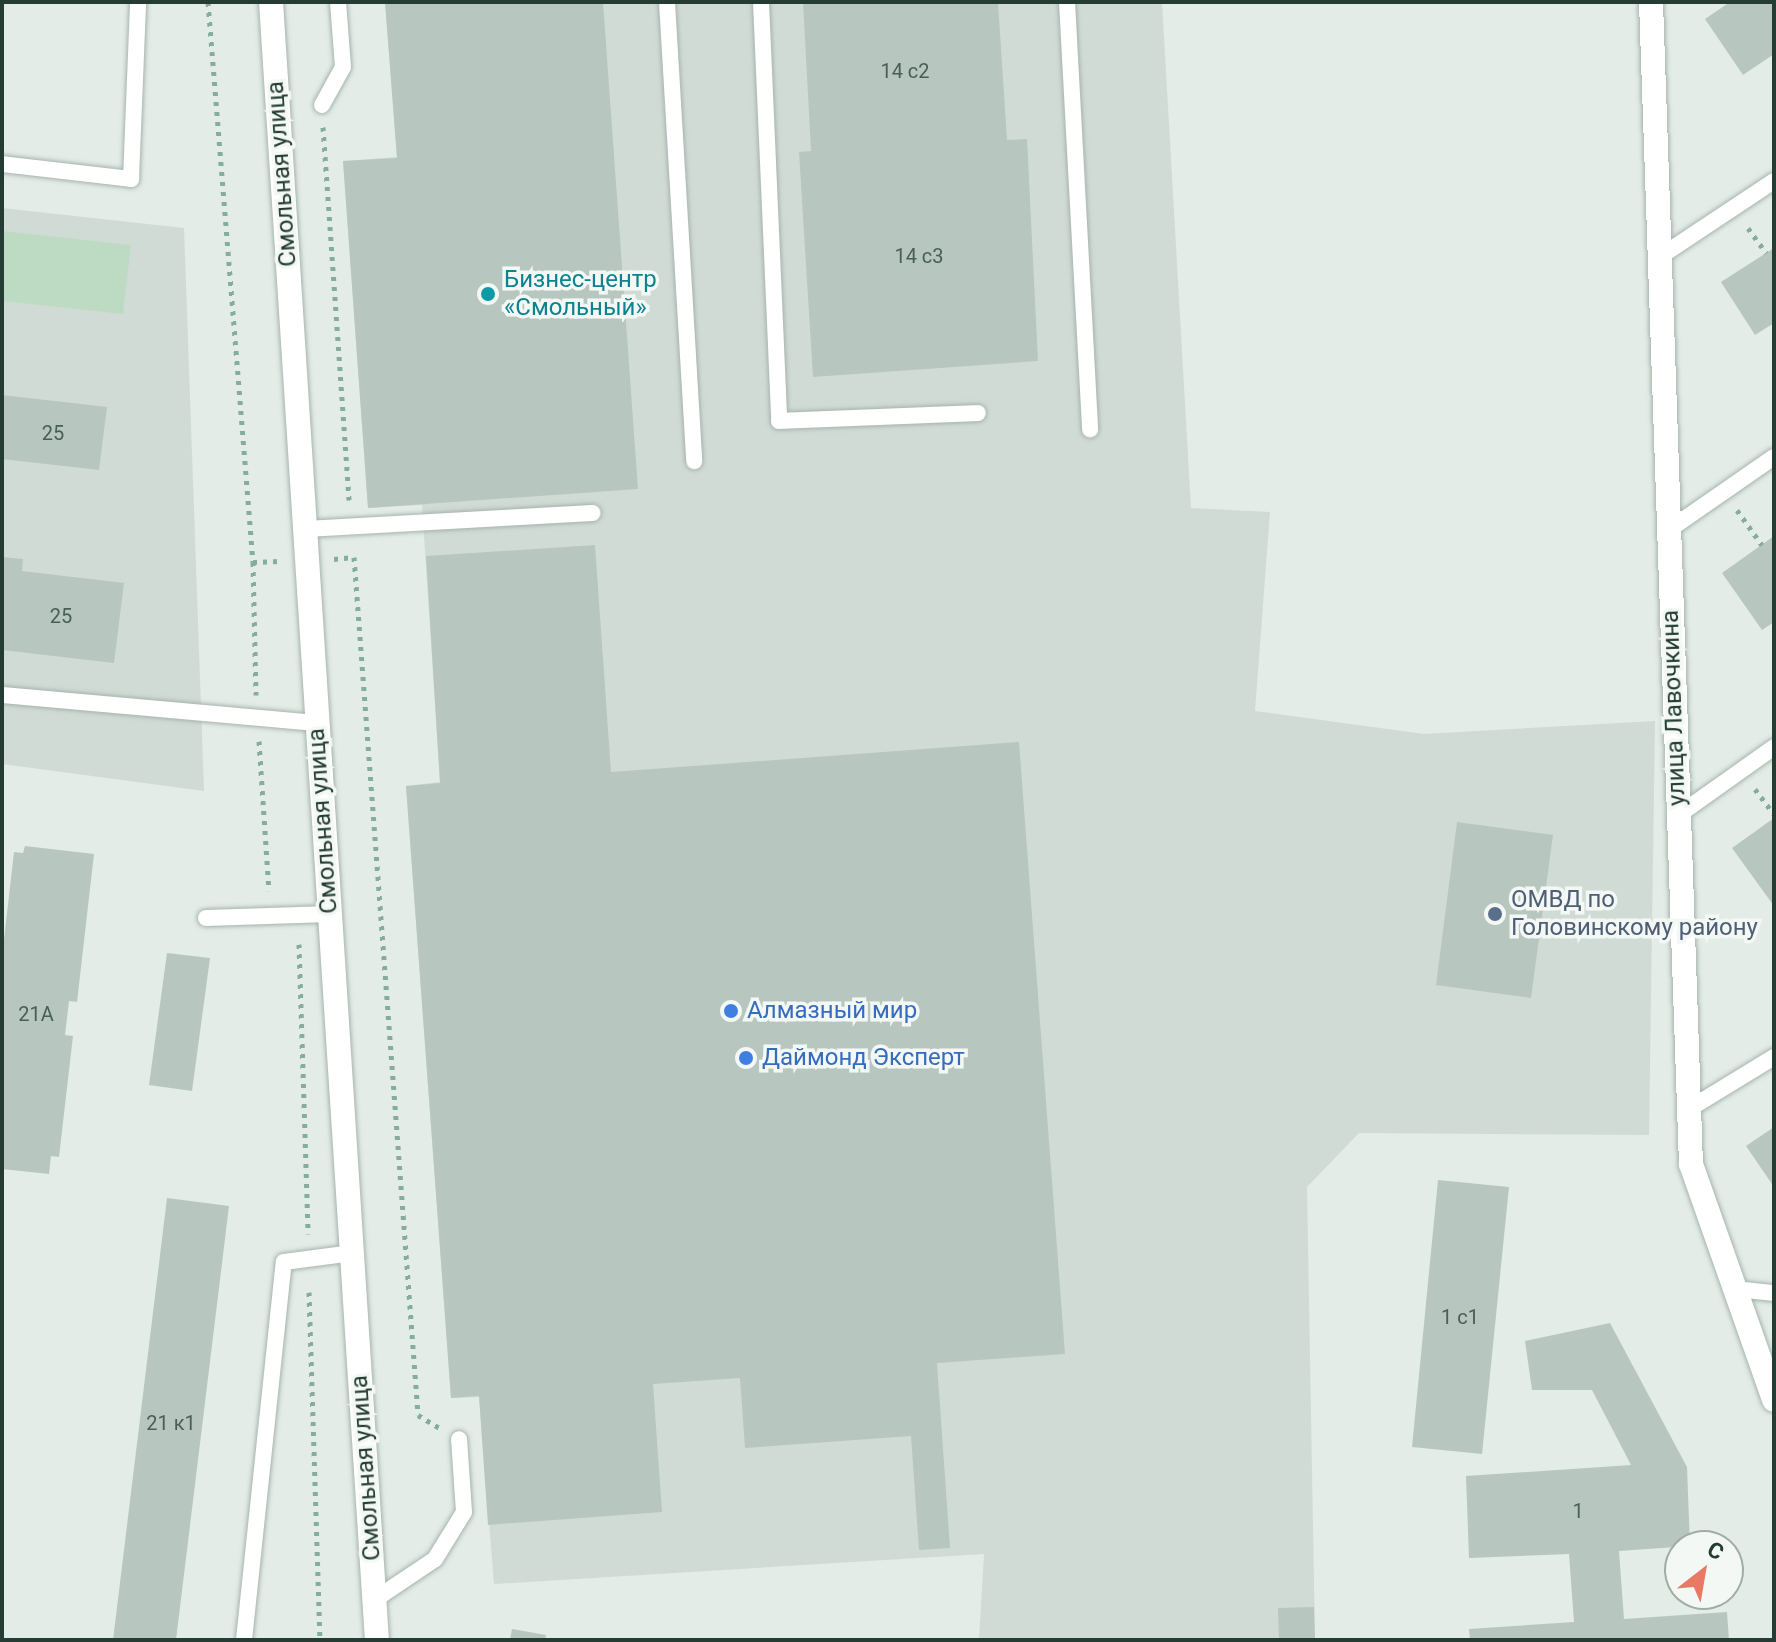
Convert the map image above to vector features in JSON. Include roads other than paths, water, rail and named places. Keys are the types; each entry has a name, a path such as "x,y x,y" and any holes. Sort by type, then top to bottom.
{"street":[{"name":"Смольная улица","path":"271,2 377,1640"},
{"name":"улица Лавочкина","path":"1651,2 1691,1164 1774,1400"}],"lane":[{"path":"2,164 131,179 138,2"},
{"path":"322,105 343,67 338,2"},
{"path":"667,2 694,461"},
{"path":"761,2 779,421 978,413"},
{"path":"1067,2 1090,429"},
{"path":"1658,258 1774,181"},
{"path":"1667,531 1774,457"},
{"path":"305,529 593,513"},
{"path":"2,695 317,723"},
{"path":"1677,816 1774,747"},
{"path":"206,918 330,914"},
{"path":"1689,1109 1774,1057"},
{"path":"244,1640 284,1262 352,1253"},
{"path":"1735,1289 1774,1293"},
{"path":"374,1600 435,1559 464,1512 459,1439"}],"place":[{"name":"Бизнес-центр «Смольный»","path":"488,294"},
{"name":"ОМВД по Головинскому району","path":"1495,914"},
{"name":"Алмазный мир","path":"731,1011"},
{"name":"Даймонд Эксперт","path":"746,1058"}]}
